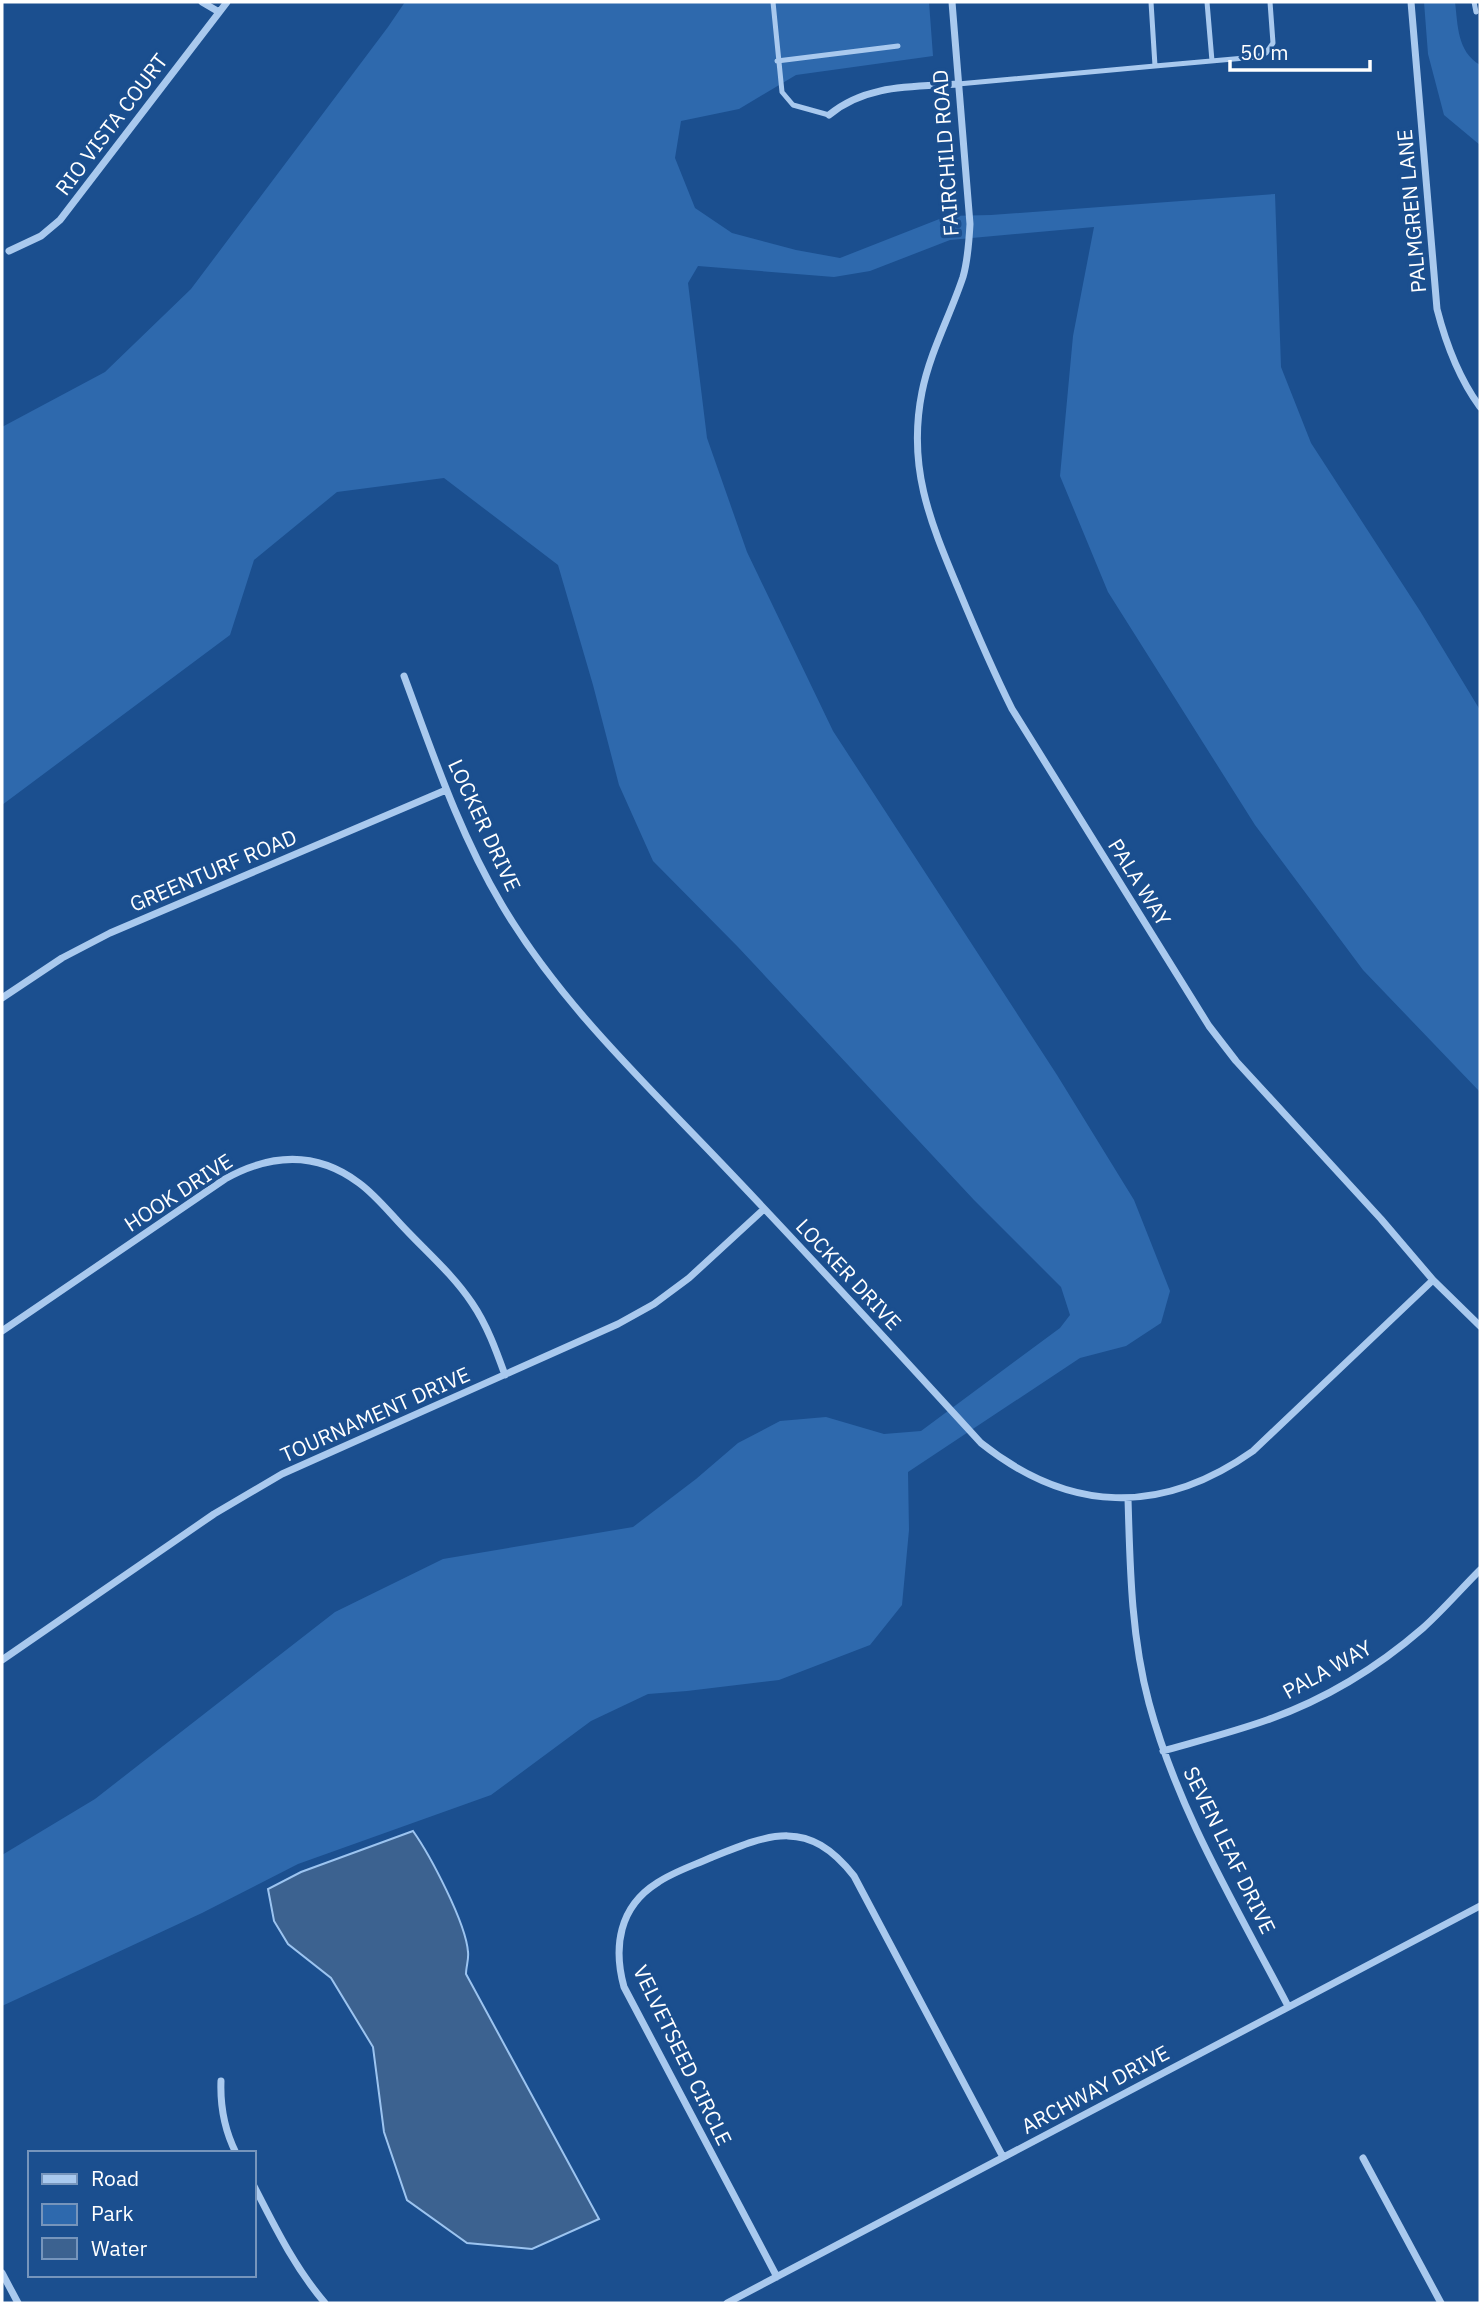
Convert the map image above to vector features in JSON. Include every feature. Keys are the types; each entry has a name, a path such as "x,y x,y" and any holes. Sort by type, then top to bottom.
{"street":[{"path":"202,2 219,12"},
{"name":"RIO VISTA COURT","path":"9,251 41,236 60,220 227,2"},
{"name":"FAIRCHILD ROAD","path":"926,380 932,356 964,275 969,248 970,224 952,2"},
{"name":"PALMGREN LANE","path":"1411,2 1437,309 1457,370 1480,407"},
{"path":"829,115 857,96 876,90 958,84"},
{"name":"PALA WAY","path":"926,380 918,422 918,457 930,520 988,661 1012,709 1209,1026 1236,1061 1433,1280 1480,1326"},
{"name":"LOCKER DRIVE","path":"404,676 446,790 473,851 496,894 541,965 586,1021 981,1443 1005,1462 1035,1479 1097,1497 1128,1498 1171,1492 1200,1482 1228,1469 1253,1451 1433,1280"},
{"name":"GREENTURF ROAD","path":"2,998 62,958 110,933 446,790"},
{"name":"HOOK DRIVE","path":"2,1331 225,1180 246,1168 268,1161 295,1159 319,1162 341,1171 361,1184 400,1223 457,1283 473,1304 488,1331 505,1375"},
{"name":"TOURNAMENT DRIVE","path":"2,1660 214,1514 282,1474 618,1324 654,1304 689,1278 764,1209"},
{"name":"SEVEN LEAF DRIVE","path":"1128,1498 1130,1591 1136,1642 1163,1751 1192,1820 1288,2006"},
{"name":"PALA WAY","path":"1163,1751 1267,1720 1311,1702 1350,1681 1387,1657 1424,1627 1480,1570"},
{"name":"VELVETSEED CIRCLE","path":"777,2277 624,1987 618,1950 621,1930 641,1895 668,1876 756,1839 776,1835 809,1840 828,1849 854,1876 1003,2157"},
{"name":"ARCHWAY DRIVE","path":"727,2303 1480,1906"},
{"path":"221,2081 223,2119 235,2151"},
{"path":"1363,2158 1441,2303"},
{"path":"256,2190 292,2260 325,2303"},
{"path":"2,2273 18,2303"}],"lane":[{"path":"773,2 782,92 793,105 829,115"},
{"path":"1151,2 1154,66"},
{"path":"1208,2 1212,61"},
{"path":"958,84 1256,57 1266,53 1273,43 1270,2"},
{"path":"1474,2 1476,12"},
{"path":"778,61 898,47"}],"green space":[{"path":"405,2 929,2 933,56 796,75 739,109 681,121 675,158 695,208 732,233 796,250 840,258 947,216 1275,194 1281,367 1311,443 1420,611 1480,710 1480,1092 1363,970 1255,825 1108,592 1060,476 1073,336 1094,227 950,240 870,271 834,277 698,266 688,283 707,438 747,552 833,731 1057,1075 1134,1200 1170,1291 1161,1323 1126,1346 1080,1358 908,1472 909,1530 902,1605 870,1645 779,1680 648,1694 591,1721 491,1795 298,1864 202,1913 2,2006 2,1855 95,1799 335,1612 443,1559 633,1527 738,1443 780,1421 826,1417 884,1434 921,1431 1060,1328 1070,1315 1061,1287 974,1200 738,947 653,861 619,785 558,565 444,478 337,492 254,560 230,635 2,805 2,427 105,372 191,289"},
{"path":"1424,2 1455,2 1463,45 1472,59 1480,65 1480,145 1444,115 1428,54"}],"water":[{"path":"413,1831 437,1872 461,1924 468,1952 466,1974 599,2219 532,2249 467,2243 407,2200 384,2132 373,2047 331,1978 288,1944 274,1921 268,1889 301,1872"}]}
